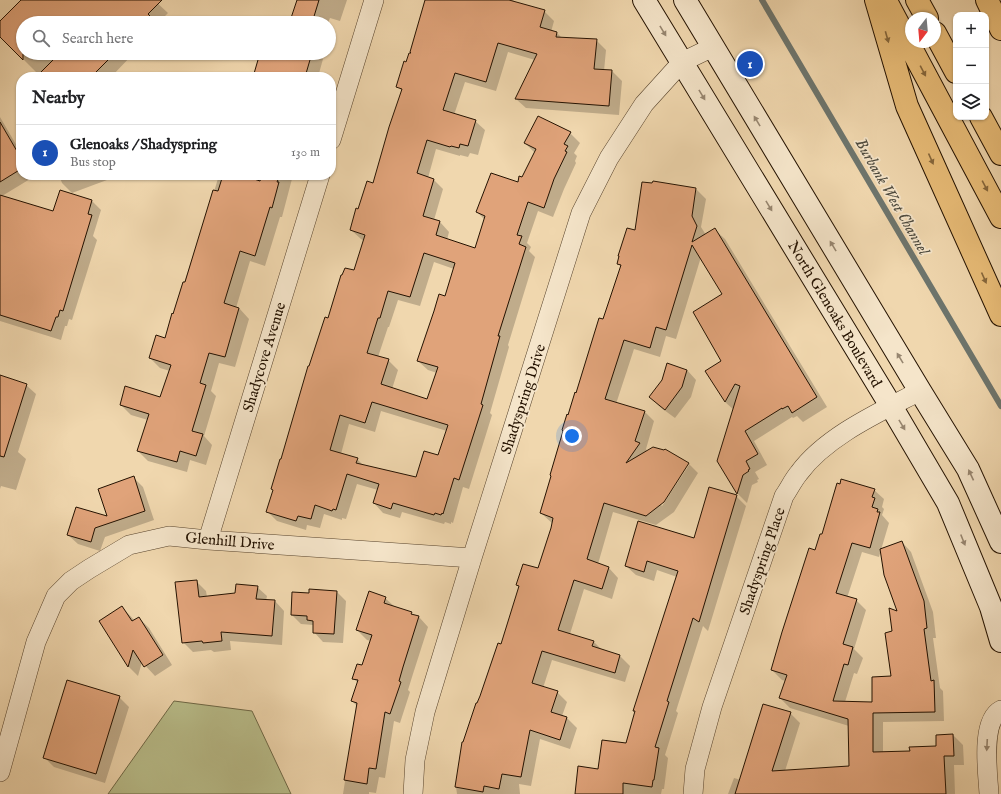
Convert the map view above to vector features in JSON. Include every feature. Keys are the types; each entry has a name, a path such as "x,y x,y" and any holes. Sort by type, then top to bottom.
{"highway":[{"path":"876,0 907,106 1001,315"},
{"path":"885,0 1001,217"},
{"path":"917,0 924,12"},
{"path":"987,0 1001,29"},
{"path":"941,44 953,66"},
{"path":"983,120 1001,154"}],"main road":[{"name":"North Glenoaks Boulevard","path":"644,0 891,406 948,503 991,607 1001,641"},
{"path":"685,0 968,469 1001,542"}],"street":[{"path":"336,124 374,0"},
{"name":"Shadyspring Drive","path":"413,794 415,760 425,712 581,213 609,158 644,104 682,62 713,47"},
{"name":"Shadycove Avenue","path":"208,540 318,180"},
{"name":"Shadyspring Place","path":"693,794 695,769 712,708 784,496 799,472 821,449 860,423 920,391"},
{"name":"Glenhill Drive","path":"0,772 36,642 56,596 72,581 128,545 169,536 472,558"},
{"path":"989,794 986,749 988,732 997,712 1001,710"}],"green space":[{"path":"174,701 252,711 291,794 108,794"}],"building":[{"path":"21,0 162,0 148,14 150,16 16,16 16,53 0,37 0,21"},
{"path":"297,0 319,0 314,16 292,16"},
{"path":"425,0 509,0 545,10 540,27 557,32 556,37 597,39 594,69 612,70 609,106 515,99 537,54 498,43 486,82 455,73 443,110 476,120 468,146 460,144 459,148 450,147 427,140 417,173 434,179 423,216 440,221 436,235 475,248 485,216 476,212 491,173 518,182 519,176 522,177 536,149 524,143 538,116 571,132 564,144 568,146 565,151 567,152 554,179 544,208 528,202 517,235 522,236 519,244 526,247 498,336 500,336 481,404 483,405 459,480 454,478 443,514 442,513 441,515 435,513 434,515 393,503 391,509 373,503 379,484 347,474 336,510 333,509 332,511 315,505 311,519 298,516 296,521 266,512 273,490 271,489 308,366 325,317 328,318 341,275 345,268 354,270 365,235 350,230 356,208 358,209 367,181 373,183 389,127 402,89 396,87 404,61 406,62 409,53 411,53 410,52","holes":["424,253 455,263 445,296 439,294 417,361 438,367 427,399 381,384 389,359 367,353 388,291 410,297","372,402 448,425 438,455 424,451 416,477 356,463 358,458 330,450 340,415 365,423"]},
{"path":"53,60 108,60 96,72 41,72"},
{"path":"258,60 310,60 306,72 254,72"},
{"path":"0,122 16,149 16,172 0,182"},
{"path":"221,180 278,180 277,182 279,182 272,208 270,207 255,256 240,251 224,303 239,308 225,357 209,353 200,383 206,385 192,431 203,434 196,456 180,451 177,462 137,451 149,414 120,405 125,386 160,397 171,365 149,358 156,335 165,338 183,282 185,282 213,190 218,191"},
{"path":"653,181 696,188 692,216 697,226 692,242 715,228 817,397 792,413 788,406 782,408 745,431 758,454 746,461 750,469 743,475 737,494 717,461 740,386 735,384 725,402 705,371 721,361 693,312 722,294 692,245 666,330 656,327 650,348 624,340 605,399 645,411 635,441 640,443 626,463 653,447 665,449 689,463 664,502 646,516 604,503 587,559 609,567 602,589 574,580 558,630 594,641 592,646 620,655 615,673 542,651 532,683 558,691 551,712 567,717 560,740 530,730 521,777 502,774 499,789 484,786 483,792 455,787 462,742 498,643 501,644 519,586 516,585 523,564 538,568 553,518 540,513 563,431 562,430 575,392 576,393 599,318 603,319 621,265 617,264 618,256 627,228 635,230 642,182 652,183"},
{"path":"60,190 92,200 88,214 92,215 63,311 60,310 51,331 0,315 0,195 53,211"},
{"path":"667,363 687,370 682,387 665,410 649,397 662,380"},
{"path":"0,375 27,384 4,457 0,456"},
{"path":"134,476 145,511 95,528 91,542 67,535 76,507 107,516 98,489"},
{"path":"841,479 875,489 872,497 875,498 872,507 878,509 877,512 880,512 870,548 852,543 836,593 857,599 843,644 853,647 848,665 844,664 833,701 872,702 872,677 891,676 885,633 892,631 889,608 897,611 884,575 880,549 902,541 924,601 927,628 924,629 931,681 934,680 935,712 873,713 873,752 910,751 909,747 936,746 936,735 953,734 954,756 944,756 946,794 735,794 763,704 791,712 772,771 849,766 848,719 779,698 787,675 771,670 809,548 815,550 820,534 822,534 837,483 840,484"},
{"path":"709,487 737,495 699,622 693,618 667,701 669,702 655,747 659,748 652,787 623,783 623,794 575,794 578,766 598,769 602,740 626,743 635,711 633,711 678,571 647,561 644,572 625,566 638,521 694,538"},
{"path":"197,580 199,597 235,593 236,584 258,586 256,599 275,600 272,636 221,632 222,641 182,643 175,582"},
{"path":"309,589 337,591 334,634 313,633 313,621 307,620 307,616 291,615 292,592 309,593"},
{"path":"369,591 386,597 384,603 412,612 411,614 419,616 399,681 401,682 390,714 385,712 376,769 369,768 367,784 344,780 357,703 351,701 358,680 352,679 357,664 362,665 372,635 356,630"},
{"path":"122,606 132,621 139,617 163,655 144,667 133,650 128,667 99,621"},
{"path":"67,680 120,696 96,774 43,758"}],"waterway":[{"name":"Burbank West Channel","path":"762,0 1001,406"}],"place":[{"name":"Glenoaks / Shadyspring","path":"750,64"}]}
